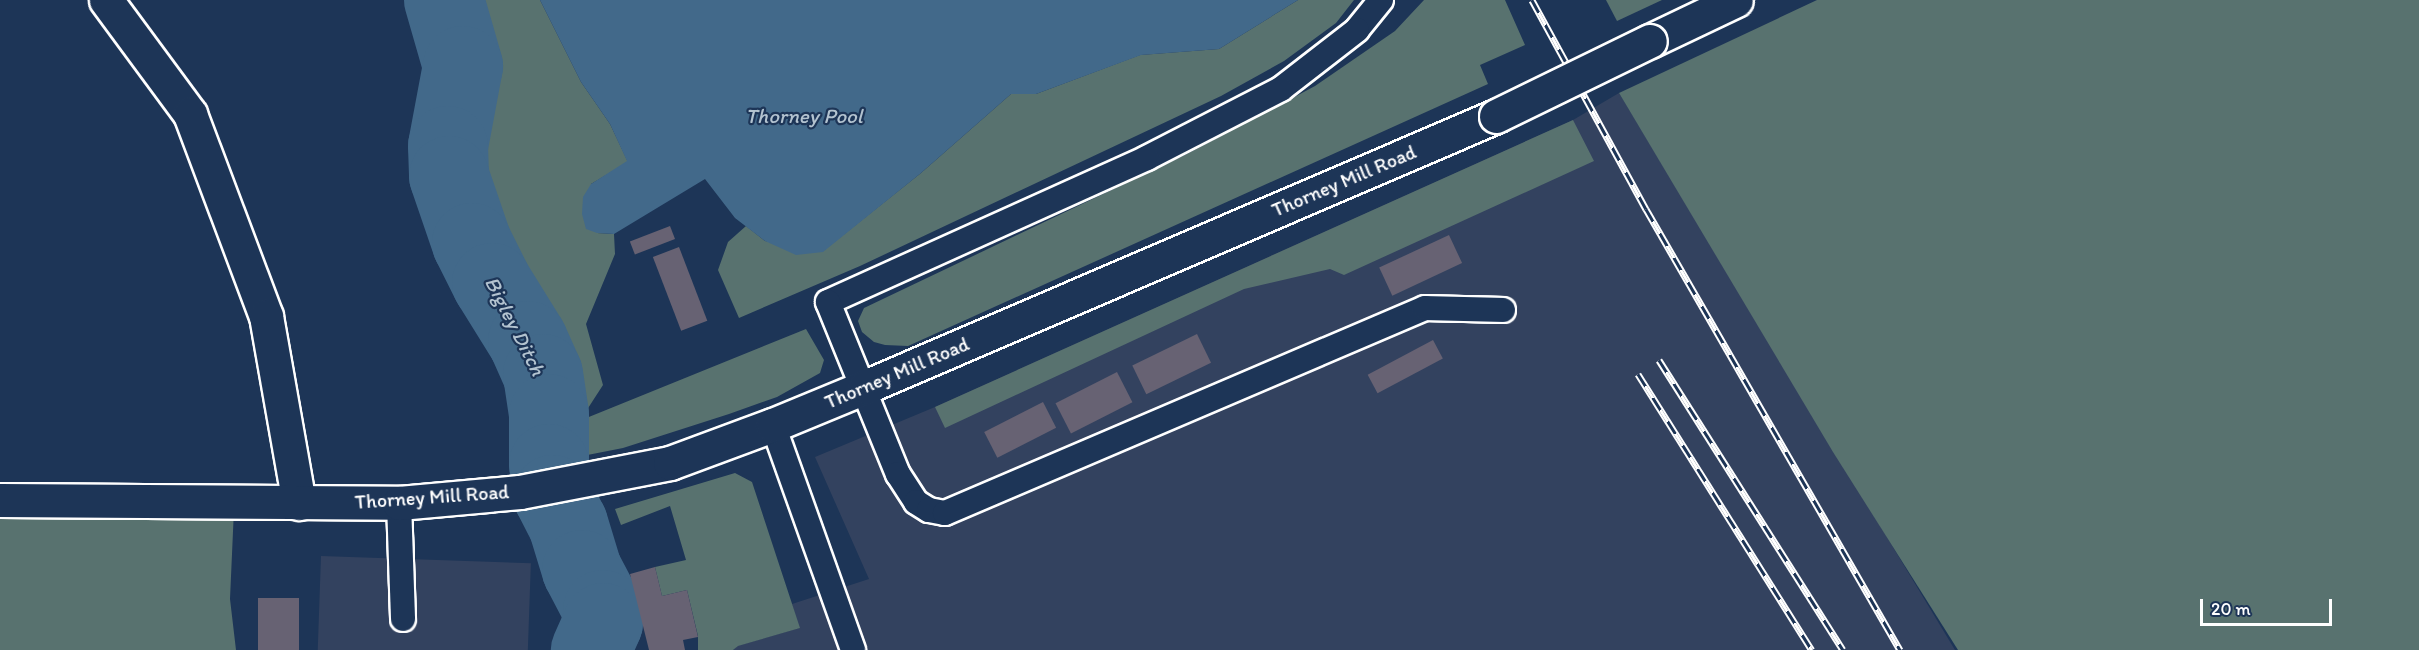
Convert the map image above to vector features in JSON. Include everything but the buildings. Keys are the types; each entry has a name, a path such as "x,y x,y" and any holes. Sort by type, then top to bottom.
{"street":[{"path":"106,0 190,114 266,316 298,503"},
{"name":"Thorney Mill Road","path":"0,500 399,503 520,492 670,463 773,425 865,387 1496,116 1736,0"}],"lane":[{"path":"1380,0 1357,30 1281,89 1147,158 828,302 865,387 898,474 916,502 929,510 945,513 1425,308 1503,310"},
{"path":"773,425 853,650"},
{"path":"399,503 403,619"}],"shaded area":[{"path":"1619,93 1955,650 733,650 737,646 799,628 792,604 869,579 815,457 935,407 1573,120"},
{"path":"321,556 531,563 528,650 318,650"}],"green space":[{"path":"432,0 540,0 581,82 610,124 628,162 591,184 597,233 614,234 615,254 586,324 603,385 581,419 574,423 806,329 824,360 820,373 777,397 729,414 623,448 562,460 557,430 554,362 520,315 480,241 462,179 457,141 471,81 469,40"},
{"path":"1298,0 1354,0 1336,23 1284,61 1221,96 860,266 739,318 718,270 728,242 746,226 765,241 823,251 921,173 1011,94 1036,94 1140,55 1219,49"},
{"path":"1424,0 1505,0 1525,45 1480,65 1488,84 908,346 874,342 862,332 858,321 864,308 1185,155 1315,86 1395,31"},
{"path":"1606,0 1662,0 1617,21"},
{"path":"1817,0 2419,0 2419,650 1958,650 1833,452 1619,93"},
{"path":"1573,120 1594,161 1344,275 1330,269 1244,289 945,428 935,407"},
{"path":"735,473 752,482 800,628 738,646 733,650 698,650 698,636 687,590 662,596 655,567 686,560 670,506 621,525 615,509"},
{"path":"234,509 230,599 236,650 0,650 0,511"}],"water":[{"name":"Thorney Pool","path":"540,0 1298,0 1219,49 1141,55 1036,94 1011,94 921,173 823,252 796,255 765,241 735,218 705,179 614,234 597,233 586,229 582,214 583,197 591,184 627,161 610,124 581,82"},
{"path":"582,519 587,555 602,590 608,629 601,650 581,650 590,632 591,607 572,567 565,538 555,524"}],"waterway":[{"name":"Bigley Ditch","path":"444,0 463,66 448,146 449,176 472,243 492,283 528,341 543,374 549,414 549,464 553,495 568,524 582,570 603,610 603,623 591,650"}],"railway":[{"path":"1532,0 1646,209 1900,650"},
{"path":"1659,360 1843,650"},
{"path":"1638,374 1812,650"}]}
